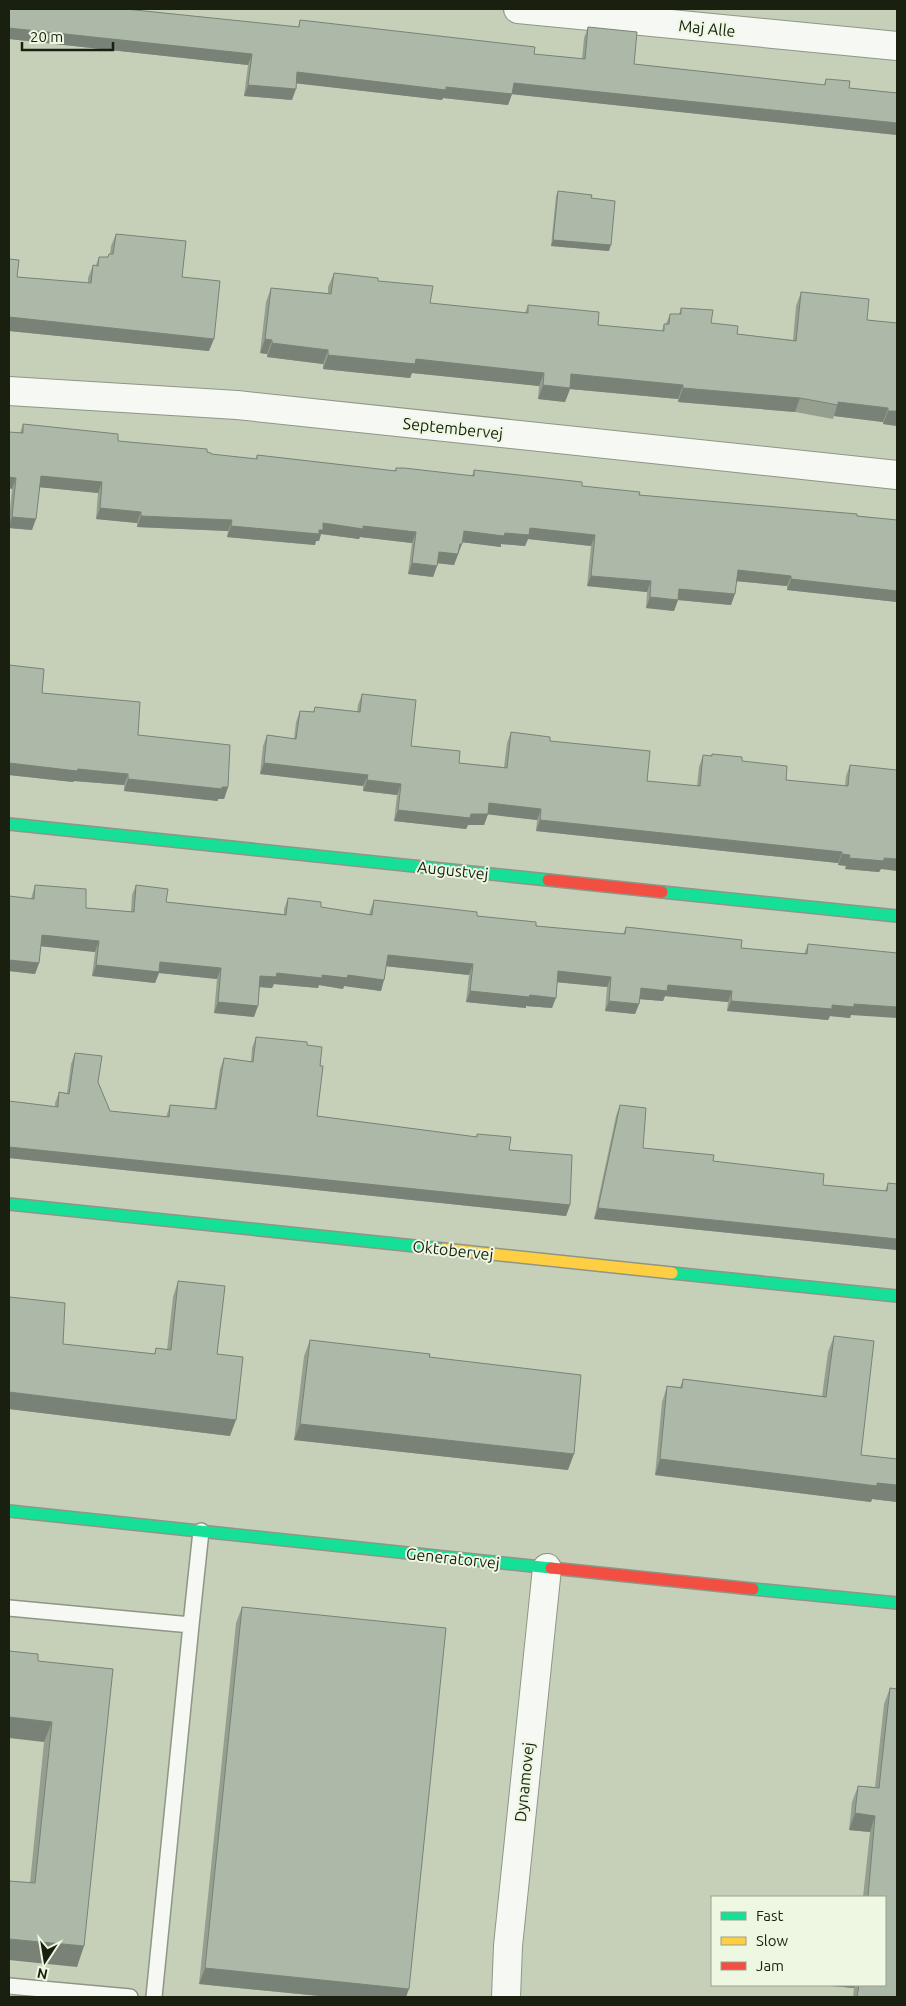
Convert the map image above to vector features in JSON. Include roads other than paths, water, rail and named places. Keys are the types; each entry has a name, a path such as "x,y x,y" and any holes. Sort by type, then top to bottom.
{"street":[{"name":"Maj Alle","path":"518,9 897,46"},
{"name":"Septembervej","path":"9,391 236,405 897,475"},
{"name":"Augustvej","path":"9,824 897,916"},
{"name":"Oktobervej","path":"9,1204 897,1296"},
{"name":"Generatorvej","path":"9,1511 897,1603"},
{"name":"Dynamovej","path":"506,1997 508,1946 547,1568"}],"lane":[{"path":"154,1997 201,1531"},
{"path":"9,1608 191,1625"},
{"path":"9,1986 130,1997"}]}
